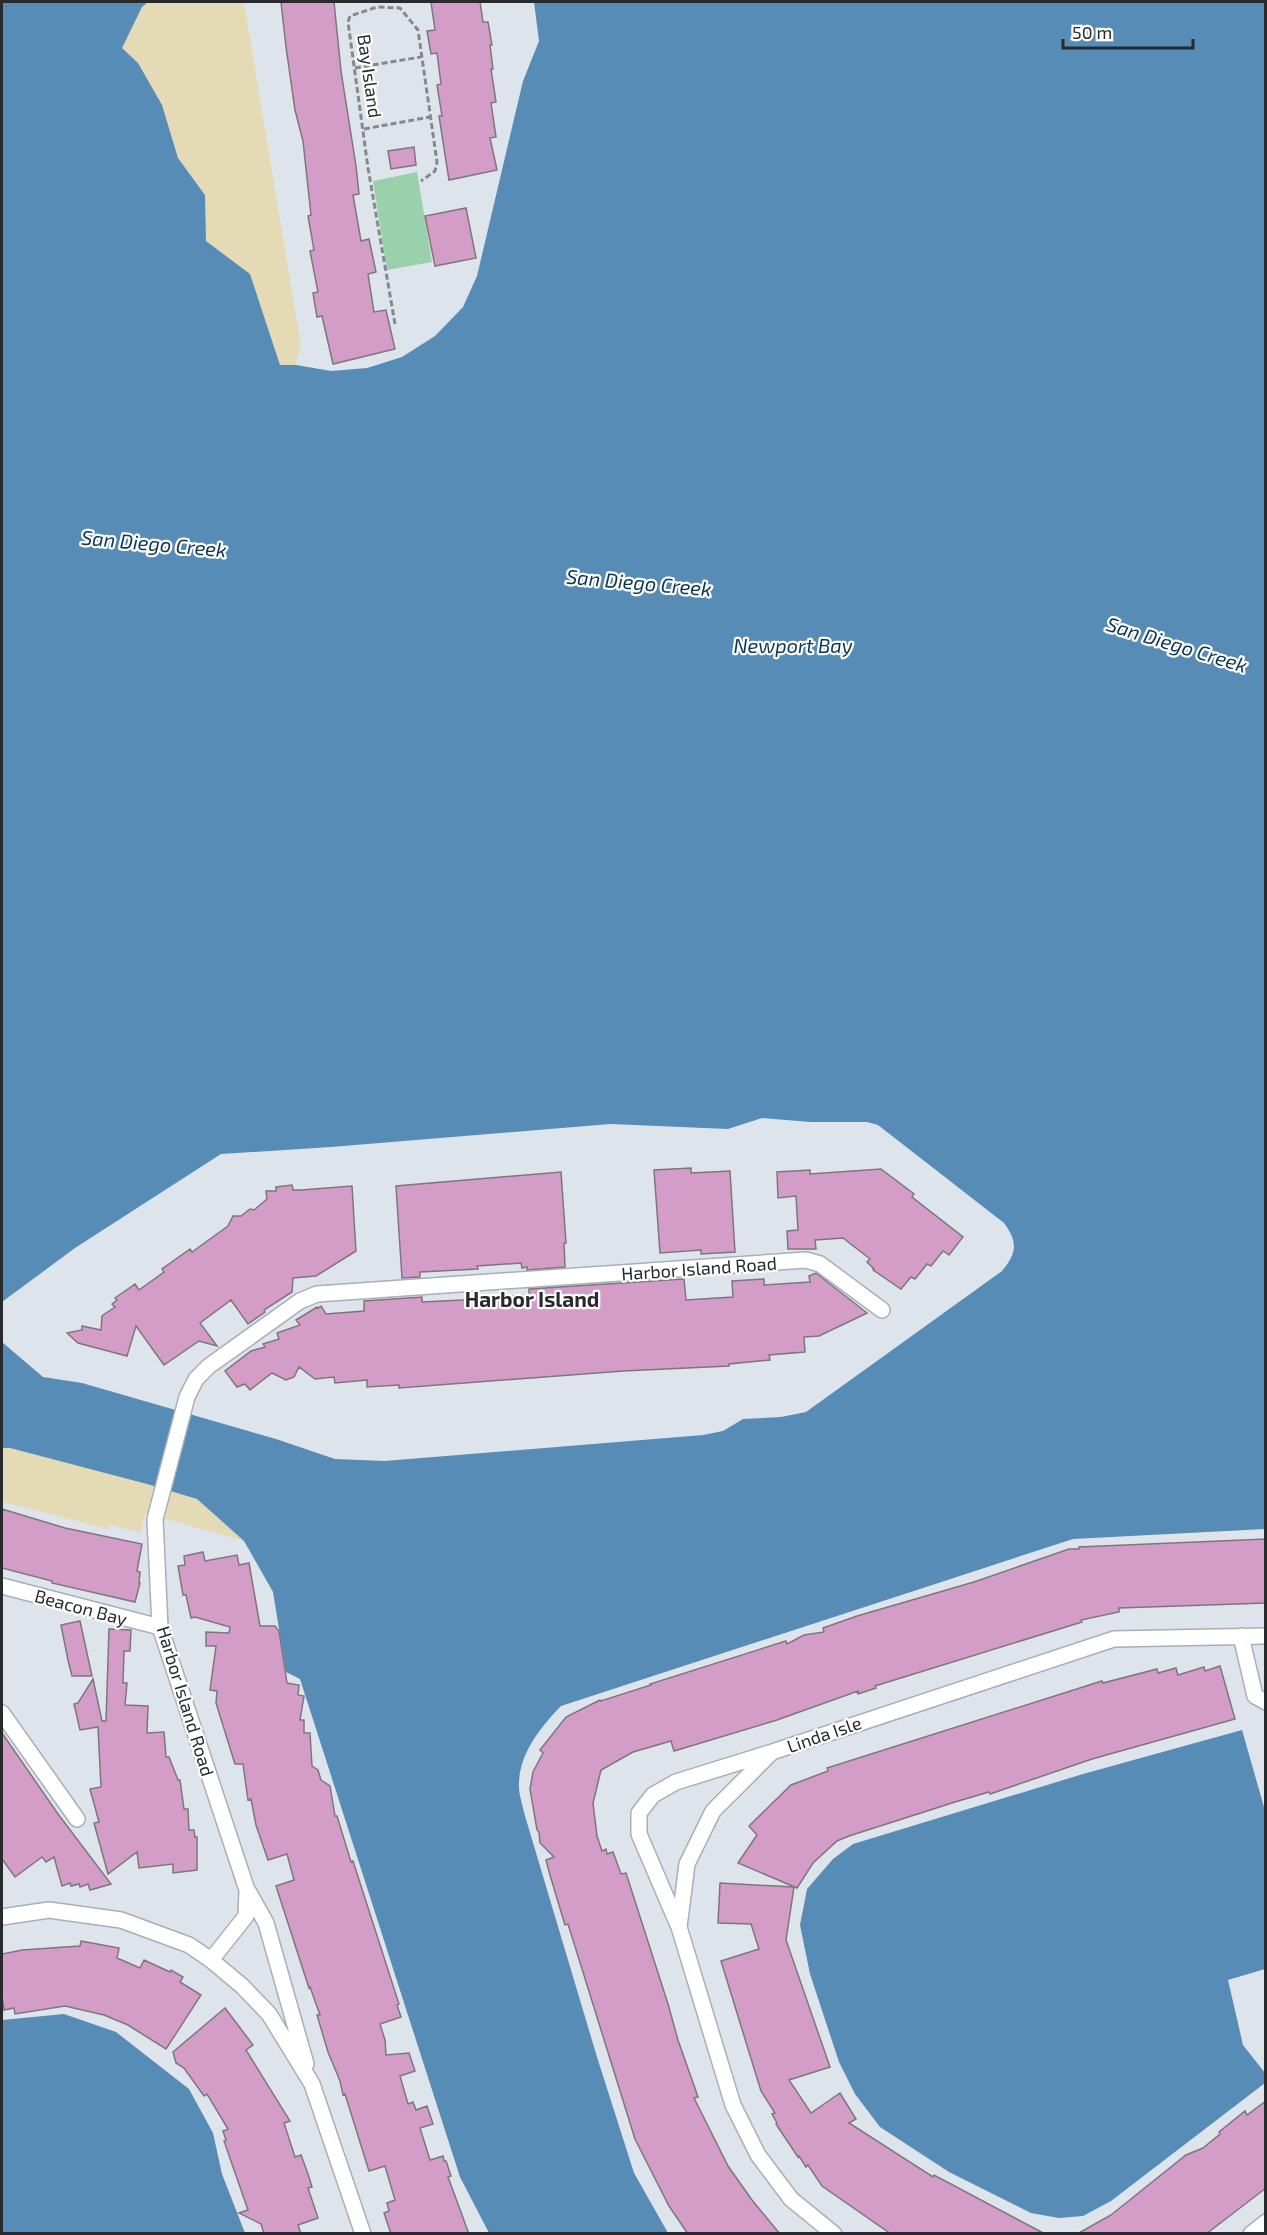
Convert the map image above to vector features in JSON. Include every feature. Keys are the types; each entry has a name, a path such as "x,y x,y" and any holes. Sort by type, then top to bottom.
{"street":[{"name":"Harbor Island Road","path":"312,2084 266,1923 247,1890 160,1627 155,1519 188,1397 196,1379 209,1366 300,1301 317,1294 806,1260 820,1264 882,1310"},
{"name":"Beacon Bay","path":"2,1586 160,1627"},
{"path":"1241,1636 1255,1696 1266,1702"},
{"name":"Linda Isle","path":"834,2234 791,2199 758,2155 733,2105 679,1927 687,1864 712,1811 772,1752 1114,1639 1266,1636"},
{"path":"2,1713 77,1819"},
{"path":"679,1927 639,1834 639,1813 653,1795 676,1782 772,1752"},
{"name":"Harbor Island Road","path":"211,1960 246,1916 247,1890"},
{"path":"2,1917 49,1910 121,1920 189,1945 242,1986 269,2014 312,2084 363,2234"},
{"path":"1251,2234 1266,2222"}],"path":[{"path":"377,2 377,7"},
{"name":"Bay Island","path":"394,324 348,22 350,16 377,7 400,8 418,30 437,162 435,171 421,181"},
{"path":"355,68 422,57"},
{"name":"Bay Island","path":"364,129 430,117"}],"green space":[{"path":"417,172 432,262 387,270 373,181"}],"sand":[{"path":"148,2 244,2 301,345 296,365 280,365 250,274 206,241 205,194 178,158 162,105 138,63 122,48 142,7"},
{"path":"2,1448 10,1448 197,1499 244,1541 145,1513 141,1533 109,1525 108,1529 2,1502"}],"water":[{"name":"Newport Bay","path":"2,2 148,2 142,7 122,48 138,63 162,105 178,158 205,195 206,241 250,274 280,365 296,365 331,371 367,368 402,357 435,336 463,307 477,276 523,81 539,41 534,2 1265,2 1265,1529 1073,1539 561,1706 546,1723 533,1741 523,1761 519,1783 521,1800 634,2173 668,2233 489,2233 460,2177 300,1679 286,1672 273,1592 244,1541 197,1499 10,1448 2,1448 2,1342 43,1377 82,1383 276,1439 335,1459 385,1461 703,1435 723,1431 743,1419 781,1417 806,1412 1002,1271 1013,1253 1012,1236 1004,1223 878,1125 867,1122 810,1122 762,1118 728,1129 610,1124 221,1154 75,1248 2,1302"},
{"path":"1242,1730 1265,1806 1265,1969 1228,1980 1243,2045 1265,2073 1265,2083 1111,2201 1083,2216 1059,2218 1031,2213 949,2172 880,2127 855,2094 839,2062 810,1974 800,1925 807,1889 833,1859 853,1844 1083,1774"},
{"path":"64,2014 116,2032 189,2089 213,2133 222,2174 245,2233 2,2233 2,2020"}],"building":[{"path":"281,2 334,2 341,71 356,166 359,194 353,195 361,241 369,239 376,272 368,274 374,312 386,310 395,349 333,364 322,316 317,317 313,293 318,292 310,251 314,250 308,216 311,215 303,141 295,110"},
{"path":"431,2 480,2 483,22 488,22 496,102 491,103 496,137 490,138 497,170 449,180 439,116 442,116 437,85 441,84 437,53 431,54 427,31 435,30"},
{"path":"414,147 416,165 391,169 388,151"},
{"path":"466,208 476,258 435,266 425,216"},
{"path":"691,1168 691,1173 730,1171 735,1252 701,1254 701,1250 660,1253 654,1170"},
{"path":"881,1169 914,1194 912,1197 963,1237 949,1255 943,1251 931,1266 927,1264 915,1279 911,1277 901,1289 873,1270 867,1262 870,1259 843,1238 815,1240 816,1249 788,1249 787,1231 798,1230 796,1196 778,1198 777,1172 810,1170 810,1174"},
{"path":"561,1172 566,1243 564,1243 565,1267 527,1270 527,1267 522,1268 521,1263 477,1266 478,1269 420,1272 420,1277 402,1278 396,1186"},
{"path":"292,1185 293,1190 352,1186 356,1251 316,1276 293,1278 292,1292 264,1310 265,1312 248,1324 231,1300 200,1323 217,1346 199,1341 164,1365 136,1326 127,1356 78,1343 67,1333 82,1330 82,1326 101,1330 102,1316 115,1307 112,1304 117,1300 115,1298 135,1284 139,1290 164,1272 162,1269 190,1249 192,1252 228,1226 233,1216 241,1216 250,1209 254,1210 267,1199 266,1191 276,1191 276,1187"},
{"path":"816,1273 867,1313 819,1336 804,1337 805,1352 769,1355 770,1360 729,1364 729,1366 623,1371 399,1388 399,1385 367,1387 367,1380 335,1383 334,1377 315,1379 299,1367 294,1377 286,1380 272,1373 250,1390 245,1384 237,1387 225,1371 251,1351 265,1347 263,1344 279,1339 277,1333 300,1325 296,1320 321,1306 326,1314 364,1311 364,1301 422,1297 422,1302 462,1300 529,1295 529,1289 684,1279 686,1300 733,1297 732,1281 764,1279 764,1285 810,1282 809,1276"},
{"path":"2,1509 65,1528 142,1544 137,1571 140,1572 140,1583 135,1602 52,1583 52,1581 2,1568"},
{"path":"1266,1539 1266,1603 1119,1608 1119,1612 1081,1620 1082,1622 674,1751 671,1741 633,1752 601,1770 593,1803 597,1836 602,1851 606,1849 607,1854 613,1852 621,1874 626,1873 698,2097 694,2098 728,2166 780,2234 688,2234 669,2206 635,2139 568,1924 565,1925 550,1875 546,1860 554,1857 540,1843 530,1789 533,1772 543,1753 540,1750 566,1717 600,1700 786,1641 787,1644 804,1635 824,1632 823,1628 857,1616 974,1582 1069,1549"},
{"path":"203,1552 205,1561 237,1555 239,1565 249,1563 260,1626 275,1626 279,1631 287,1683 299,1685 298,1695 304,1696 300,1720 304,1720 304,1733 310,1733 312,1766 318,1770 321,1780 330,1786 335,1816 337,1816 351,1862 353,1861 399,2004 397,2005 401,2017 380,2024 385,2040 386,2055 409,2053 415,2071 400,2076 408,2104 413,2102 416,2110 427,2106 433,2124 420,2128 430,2160 443,2156 446,2161 451,2176 448,2177 469,2234 391,2234 384,2213 389,2211 387,2203 395,2200 385,2166 369,2171 345,2094 343,2095 328,2052 317,2015 320,2015 276,1886 294,1880 287,1854 268,1860 256,1825 251,1799 248,1800 243,1764 235,1764 216,1703 217,1691 210,1690 216,1646 206,1646 206,1632 229,1633 230,1627 195,1617 191,1618 186,1595 183,1595 178,1566 185,1565 184,1556"},
{"path":"80,1621 92,1676 72,1676 68,1660 61,1625"},
{"path":"109,1629 131,1630 130,1651 124,1651 123,1683 127,1683 125,1705 148,1706 147,1733 164,1732 166,1757 169,1757 178,1780 180,1780 184,1809 188,1809 189,1830 194,1830 195,1837 197,1837 197,1870 173,1873 173,1864 139,1868 137,1852 108,1874 94,1823 99,1822 90,1789 101,1787 98,1727 80,1730 74,1704 78,1703 93,1679 102,1721 106,1721"},
{"path":"1220,1666 1235,1719 1092,1759 990,1794 989,1792 955,1802 849,1836 837,1841 813,1863 797,1888 738,1863 757,1835 749,1826 791,1785 828,1771 827,1768 1102,1681 1103,1683 1157,1669 1158,1673 1176,1668 1178,1675 1204,1667 1205,1671"},
{"path":"2,1733 58,1814 111,1884 90,1890 88,1884 80,1887 79,1884 71,1886 70,1883 62,1886 54,1857 46,1862 42,1857 15,1877 2,1859"},
{"path":"720,1883 794,1887 786,1940 830,2067 789,2080 811,2113 840,2093 856,2119 849,2123 933,2177 934,2175 1045,2234 891,2234 822,2186 808,2165 806,2167 798,2157 776,2124 772,2114 775,2113 761,2091 721,1961 759,1949 751,1924 718,1923"},
{"path":"81,1941 119,1948 117,1958 140,1968 144,1960 170,1972 171,1970 183,1977 180,1982 201,1995 166,2049 128,2025 104,2015 65,2006 15,2014 14,2008 4,2010 2,1954 22,1950 80,1946"},
{"path":"225,2008 253,2045 246,2050 290,2121 284,2123 295,2157 301,2155 308,2174 312,2187 308,2188 318,2218 298,2225 301,2234 264,2234 261,2224 239,2213 248,2210 224,2141 226,2140 223,2131 228,2129 207,2094 204,2096 184,2068 176,2063 173,2052"},
{"path":"1266,2101 1266,2188 1206,2234 1077,2234 1111,2215 1186,2155 1203,2148 1245,2111 1247,2115"}],"district":[{"name":"Harbor Island","path":"532,1298"}],"water label":[{"name":"San Diego Creek","path":"154,543"},
{"name":"San Diego Creek","path":"639,582"},
{"name":"San Diego Creek","path":"1177,644"}]}
